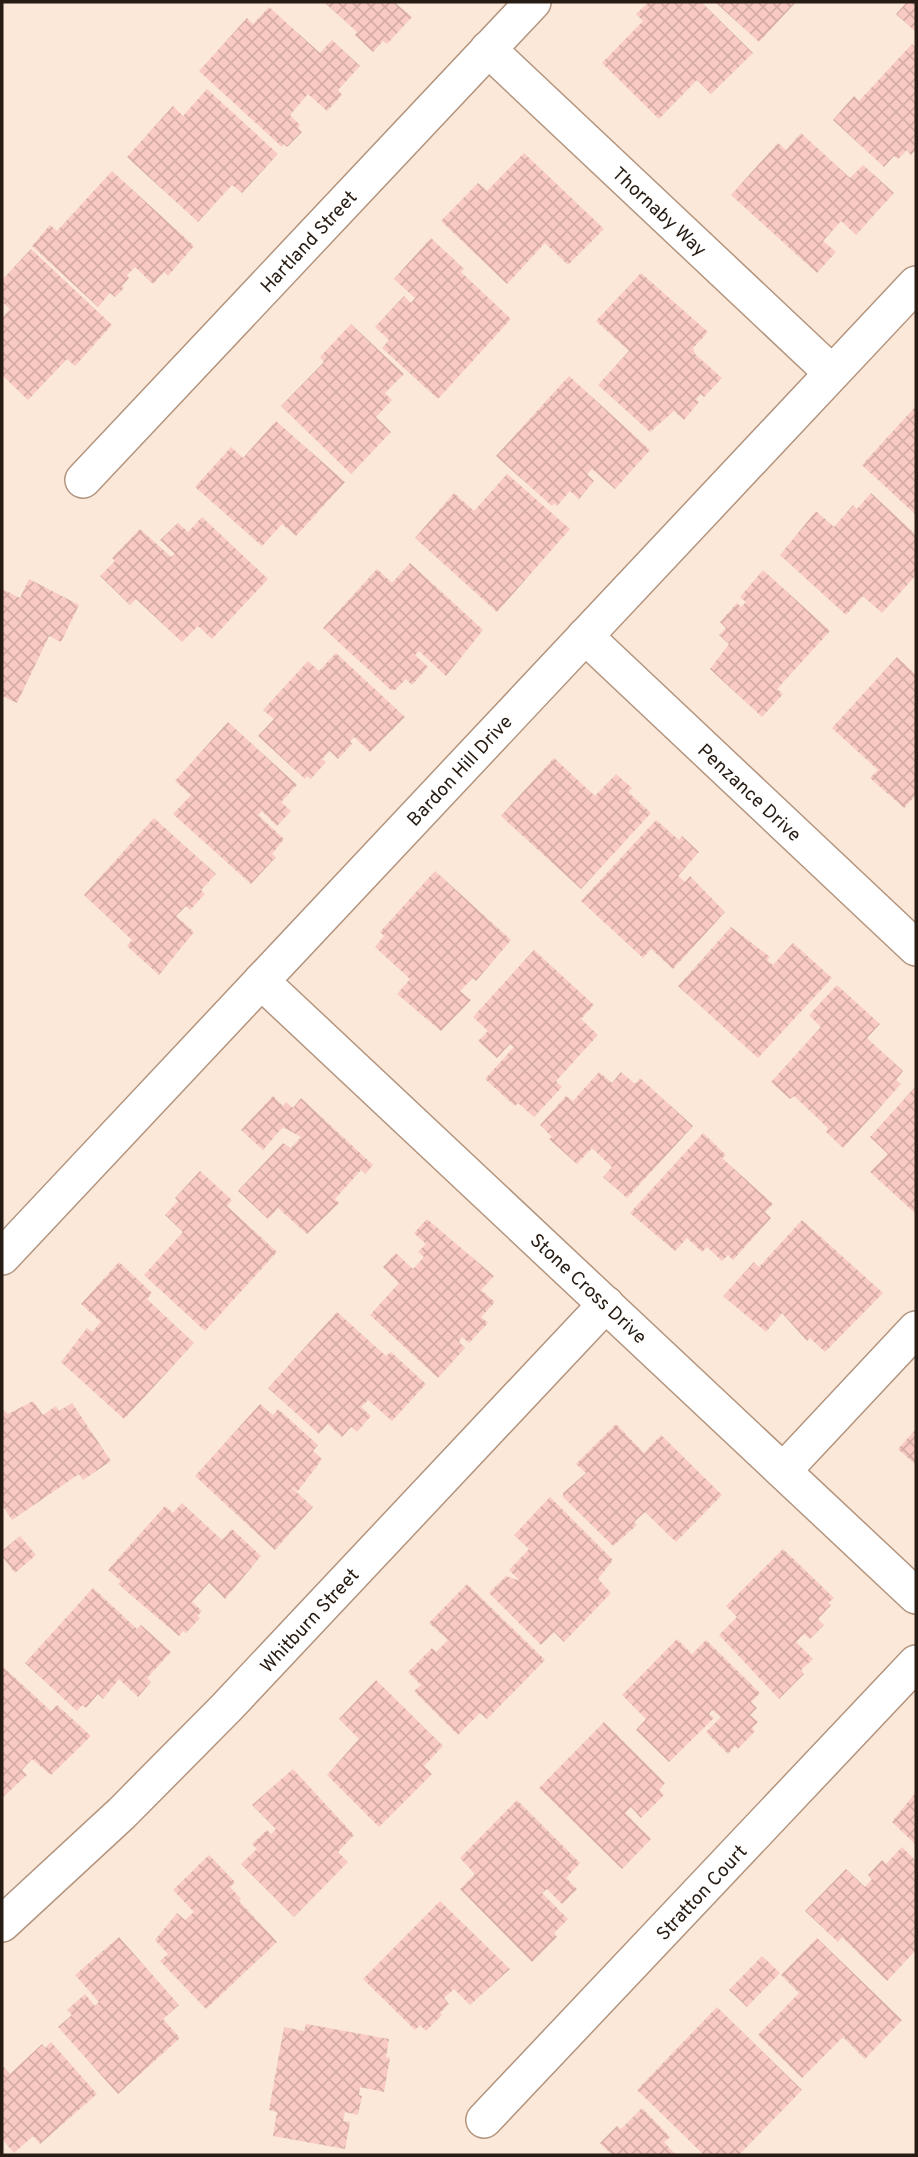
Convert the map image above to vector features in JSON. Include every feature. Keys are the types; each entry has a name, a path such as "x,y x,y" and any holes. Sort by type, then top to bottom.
{"street":[{"name":"Hartland Street","path":"83,481 533,2"},
{"name":"Thornaby Way","path":"488,49 832,373"},
{"name":"Bardon Hill Drive","path":"2,1257 916,284"},
{"name":"Penzance Drive","path":"585,636 916,948"},
{"name":"Stone Cross Drive","path":"261,981 916,1596"},
{"name":"Whitburn Street","path":"2,1924 121,1814 227,1707 606,1304"},
{"path":"783,1471 916,1329"},
{"name":"Stratton Court","path":"484,2120 916,1663"}],"building":[{"path":"324,2 394,2 412,17 387,44 383,41 373,52 355,35 357,32"},
{"path":"649,2 701,2 753,53 711,94 697,80 659,119 602,63 643,21 636,14"},
{"path":"715,2 796,2 759,42"},
{"path":"907,2 916,2 916,32 896,14"},
{"path":"269,7 320,53 332,40 360,66 338,90 342,95 327,111 308,94 290,115 300,125 298,128 302,132 287,147 284,144 282,147 199,71 247,18 253,24"},
{"path":"912,44 916,48 916,149 911,155 907,150 898,159 894,156 884,167 833,120 854,96 859,101"},
{"path":"207,89 278,154 242,193 232,185 198,222 127,157 173,106 183,116"},
{"path":"801,133 850,178 863,165 894,193 856,235 841,221 823,241 836,252 817,273 731,195 778,143 786,150"},
{"path":"524,153 604,229 568,265 545,243 507,284 441,221 478,183 487,191"},
{"path":"112,171 194,246 168,276 164,272 153,284 135,267 127,275 129,278 122,286 124,288 115,297 110,293 98,307 32,246 50,225 57,231"},
{"path":"431,238 464,269 461,272 511,319 438,399 382,348 389,340 375,327 404,296 411,303 415,298 394,279"},
{"path":"31,249 112,325 75,366 67,359 28,400 2,375 2,318 10,309 2,302 2,280"},
{"path":"641,273 708,332 693,348 695,354 722,378 704,397 701,394 696,399 699,402 684,420 674,411 650,432 598,385 629,351 596,321"},
{"path":"351,324 404,374 385,393 392,400 376,417 391,432 351,474 281,406 324,362 320,357"},
{"path":"569,376 650,450 615,489 592,469 587,474 594,481 579,499 570,491 557,506 554,503 552,506 496,456"},
{"path":"916,406 916,515 862,465"},
{"path":"276,421 345,482 296,536 282,524 262,546 195,487 231,447 243,458"},
{"path":"507,474 570,529 497,612 415,538 454,493 474,511"},
{"path":"871,493 916,535 916,575 882,613 863,596 846,615 780,555 816,511 834,527 853,505 857,509"},
{"path":"202,517 268,579 212,639 198,626 182,642 136,599 130,605 100,576 115,561 112,558 140,529 171,557 175,554 160,540 178,523 188,532"},
{"path":"410,563 483,630 446,676 419,651 415,655 428,667 412,685 406,679 395,690 391,690 323,628 377,569 392,583"},
{"path":"763,570 830,631 777,689 783,694 762,717 710,669 729,644 719,635 726,628 720,622 737,603 741,607 746,602 740,597"},
{"path":"29,579 79,605 61,642 49,636 17,703 2,696 2,589 20,598"},
{"path":"336,653 405,717 370,752 354,737 350,741 352,744 338,759 330,751 322,759 326,762 311,779 307,776 305,779 258,736 274,719 263,710 308,661 319,671"},
{"path":"897,657 916,675 916,795 904,808 870,778 878,770 832,728"},
{"path":"228,722 297,785 281,802 291,811 277,826 262,811 258,815 284,839 272,854 276,857 251,884 173,814 191,795 175,781"},
{"path":"554,758 595,796 616,774 632,788 628,792 651,813 581,889 501,816"},
{"path":"154,818 216,874 201,890 205,894 190,910 186,906 176,916 194,932 159,975 127,946 132,940 84,895"},
{"path":"656,820 679,840 682,836 699,852 678,876 685,882 690,876 725,912 673,969 651,949 643,958 581,901"},
{"path":"435,871 511,940 476,981 473,978 460,991 471,1000 441,1031 397,994 410,979 375,947 384,936 380,932"},
{"path":"731,927 770,957 767,960 773,965 793,943 832,978 758,1058 678,986"},
{"path":"534,950 594,1005 581,1019 598,1035 556,1081 562,1087 534,1117 518,1103 515,1106 485,1079 514,1047 510,1044 497,1058 478,1041 488,1031 473,1017"},
{"path":"837,985 880,1024 867,1038 903,1071 896,1080 901,1084 843,1148 826,1132 828,1128 794,1096 790,1099 771,1082 821,1027 809,1015"},
{"path":"599,1072 612,1083 621,1072 635,1084 640,1078 693,1126 627,1198 603,1177 612,1167 592,1148 577,1164 549,1139 552,1137 540,1125 566,1096 573,1101"},
{"path":"916,1086 916,1214 870,1172 888,1154 870,1137"},
{"path":"273,1096 283,1106 286,1102 293,1108 301,1098 373,1165 365,1174 361,1170 335,1199 339,1203 307,1234 278,1208 268,1219 238,1191 283,1143 291,1148 301,1137 283,1127 263,1150 241,1130"},
{"path":"703,1133 726,1155 722,1158 773,1204 765,1212 771,1218 733,1260 728,1255 722,1261 707,1247 702,1252 687,1238 675,1251 630,1213"},
{"path":"200,1171 232,1200 227,1206 277,1252 205,1331 144,1275 183,1232 165,1215 178,1201 175,1198"},
{"path":"427,1219 494,1276 481,1290 495,1302 481,1317 488,1323 469,1343 462,1337 459,1342 465,1348 438,1378 370,1315 399,1283 383,1267 396,1253 413,1269 424,1257 418,1252 426,1244 414,1233"},
{"path":"802,1220 883,1293 825,1352 810,1338 807,1341 782,1313 766,1332 723,1296 754,1262 759,1267"},
{"path":"119,1262 152,1293 147,1299 194,1343 124,1419 61,1362 87,1328 92,1332 101,1322 81,1304"},
{"path":"337,1312 386,1356 391,1352 426,1384 392,1421 368,1400 361,1407 371,1416 357,1432 351,1427 342,1437 328,1424 319,1434 268,1388"},
{"path":"33,1401 43,1415 56,1406 59,1411 72,1403 111,1461 83,1480 79,1474 12,1520 2,1505 2,1409 8,1414"},
{"path":"260,1404 273,1415 278,1409 318,1445 313,1451 322,1459 298,1491 289,1485 313,1507 275,1550 195,1476"},
{"path":"616,1424 644,1453 661,1435 722,1495 676,1542 645,1512 634,1522 637,1525 613,1546 563,1497 563,1493 586,1473 576,1464"},
{"path":"916,1429 916,1465 898,1449"},
{"path":"550,1497 613,1560 598,1579 611,1593 564,1642 554,1632 541,1645 489,1593 506,1576 520,1581 509,1570 529,1549 514,1535"},
{"path":"182,1503 222,1540 232,1529 261,1556 225,1599 209,1583 192,1602 202,1611 197,1616 200,1618 186,1633 183,1631 179,1636 118,1584 121,1581 108,1570 165,1506 173,1513"},
{"path":"20,1536 36,1555 15,1573 2,1556 2,1551"},
{"path":"783,1549 834,1598 818,1619 824,1625 810,1639 804,1634 796,1642 813,1659 801,1670 804,1674 779,1699 719,1635 737,1617 726,1606"},
{"path":"467,1584 545,1660 487,1719 480,1713 458,1735 414,1691 421,1685 408,1672 432,1648 436,1652 448,1640 429,1623"},
{"path":"93,1588 137,1629 141,1625 171,1652 147,1678 151,1682 138,1697 119,1679 103,1699 98,1694 86,1708 82,1705 77,1711 25,1663"},
{"path":"677,1639 692,1654 706,1640 760,1693 751,1702 757,1708 750,1715 758,1722 752,1728 755,1731 738,1749 735,1746 728,1754 706,1732 721,1717 712,1710 709,1714 714,1718 669,1762 636,1730 646,1719 622,1695"},
{"path":"2,1666 51,1711 57,1705 91,1736 51,1775 32,1759 22,1770 27,1775 2,1798"},
{"path":"376,1680 443,1746 424,1766 432,1774 379,1827 327,1775 359,1739 339,1719"},
{"path":"604,1722 665,1783 659,1790 664,1795 641,1818 631,1807 625,1813 651,1839 622,1869 539,1788"},
{"path":"293,1769 354,1835 338,1852 348,1862 294,1917 241,1864 257,1849 252,1844 267,1830 271,1834 276,1829 252,1805"},
{"path":"916,1792 916,1845 892,1822"},
{"path":"517,1800 580,1863 566,1878 577,1889 562,1904 547,1889 542,1893 568,1919 554,1933 557,1937 532,1962 460,1889 475,1874 460,1858"},
{"path":"902,1847 916,1861 916,1950 887,1981 842,1937 838,1942 805,1911 846,1869 865,1887 872,1879 868,1875 882,1860 886,1864"},
{"path":"209,1855 235,1882 230,1887 241,1899 239,1901 277,1942 206,2009 160,1961 168,1954 155,1940 177,1913 185,1920 194,1912 173,1890"},
{"path":"440,1901 510,1969 470,2005 454,1989 444,1998 449,2004 440,2013 442,2015 426,2031 420,2025 415,2030 363,1979"},
{"path":"119,1937 179,2005 163,2019 180,2038 118,2094 58,2027 72,2015 67,2010 85,1994 95,2006 99,2002 75,1975"},
{"path":"817,1938 902,2020 865,2059 843,2037 802,2078 758,2035 799,1993 781,1975"},
{"path":"762,1956 780,1973 747,2007 729,1990"},
{"path":"717,2007 802,2090 739,2155 704,2155 637,2090"},
{"path":"306,2024 389,2039 386,2057 390,2058 384,2092 360,2087 359,2095 362,2096 358,2115 345,2112 343,2121 350,2122 345,2149 273,2136 277,2112 269,2110 284,2027 304,2031"},
{"path":"51,2042 97,2094 40,2144 33,2136 14,2153 2,2139 2,2065 10,2074 42,2044 45,2048"},
{"path":"642,2108 670,2137 664,2142 676,2155 612,2155 600,2143 617,2126 621,2129"}]}
